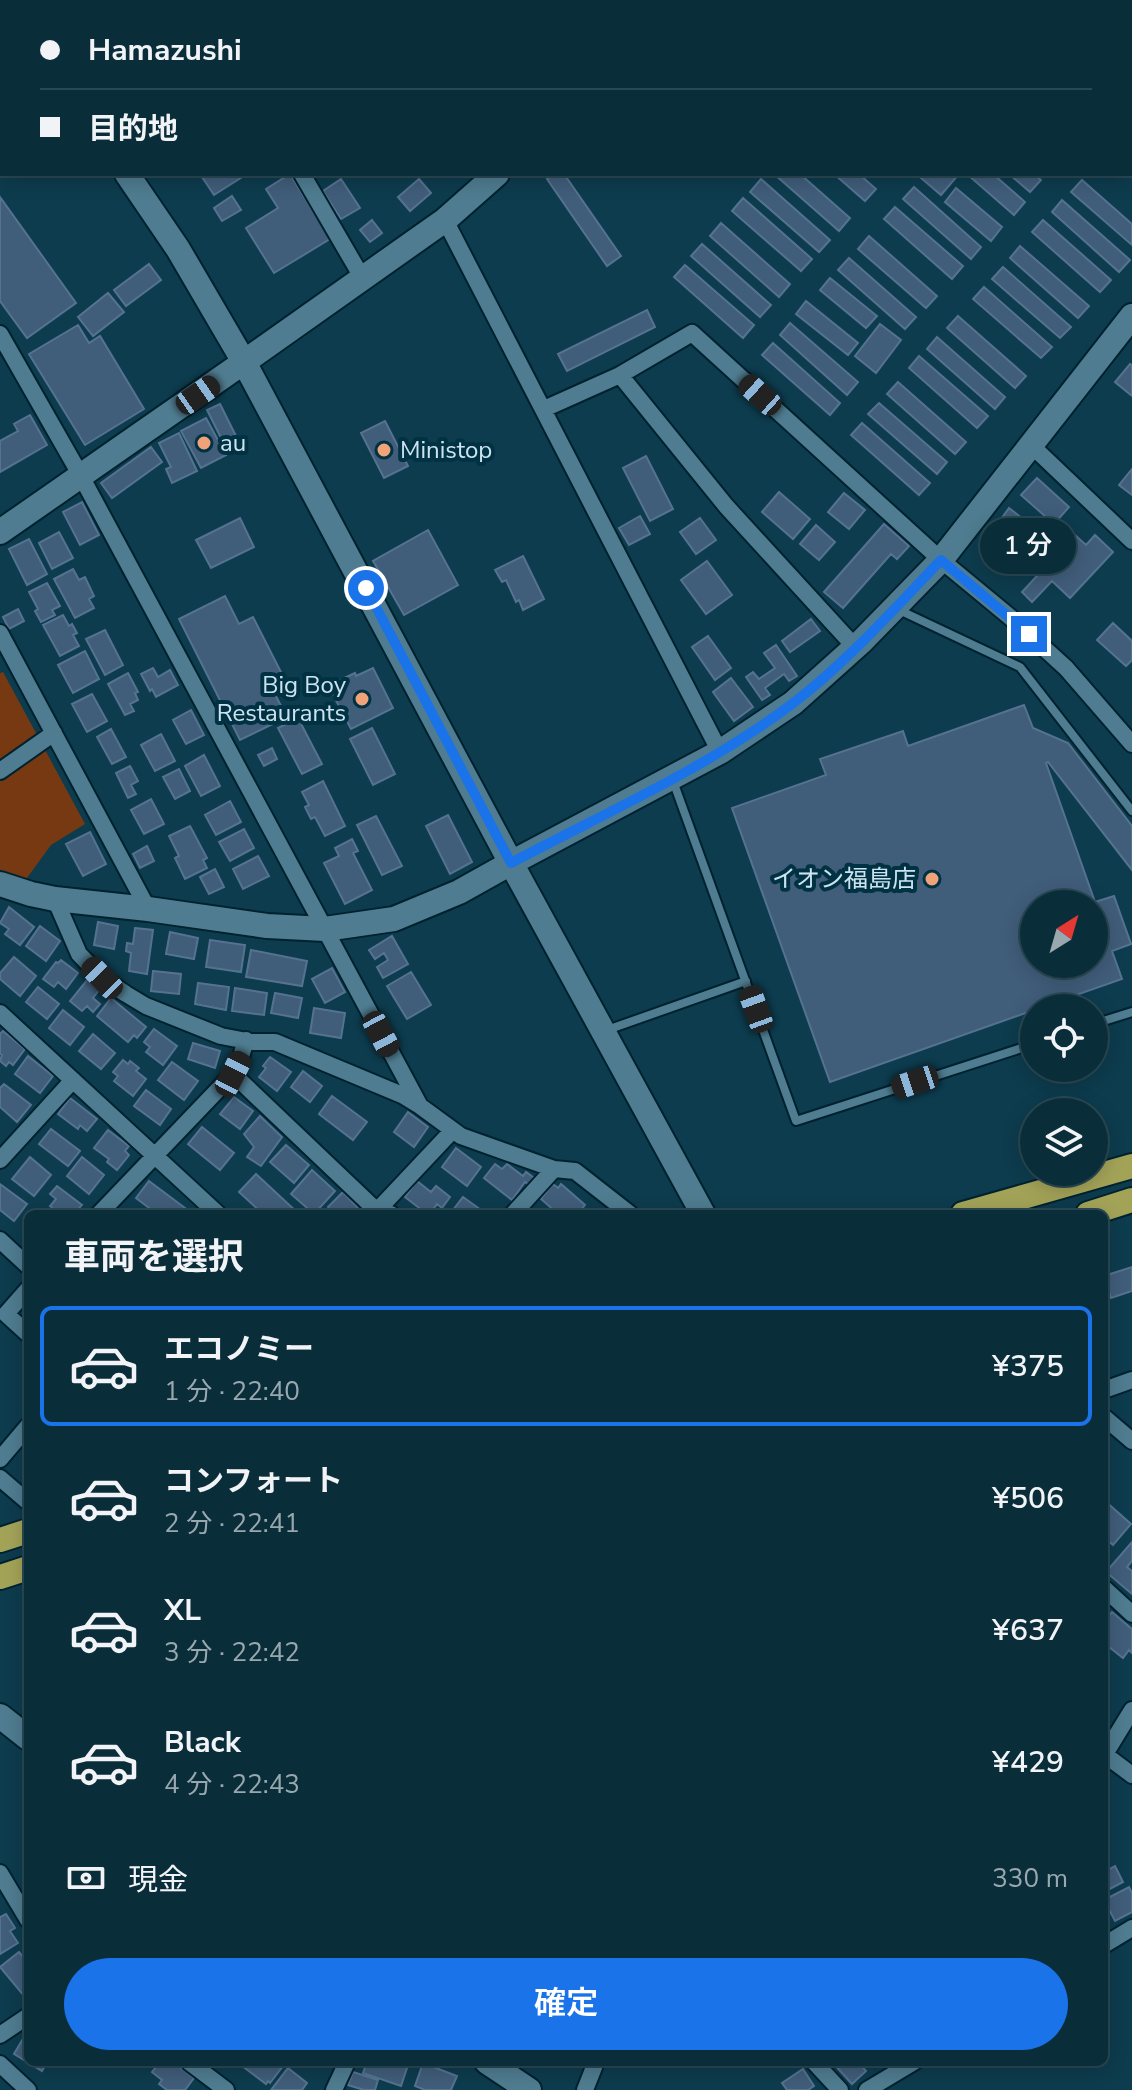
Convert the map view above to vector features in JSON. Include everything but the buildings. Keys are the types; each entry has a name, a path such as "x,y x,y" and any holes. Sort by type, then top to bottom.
{"highway":[{"path":"976,1210 1128,1162"},
{"path":"1101,1210 1132,1200"},
{"path":"0,1540 24,1532"},
{"path":"0,1577 24,1569"}],"street":[{"path":"128,176 178,249 244,362 511,863 701,1210"},
{"path":"303,176 363,279"},
{"path":"0,532 445,220 495,176"},
{"path":"445,220 720,752"},
{"path":"0,884 55,899 267,926 325,929 394,919 459,892 720,752 793,703 855,647 941,560 1031,445 1128,330"},
{"path":"544,409 620,375 692,333 941,560 1066,668 1132,744"},
{"path":"0,334 81,476 420,1106"},
{"path":"620,375 726,506 855,647"},
{"path":"1031,445 1132,541"},
{"path":"0,633 148,909"},
{"path":"0,771 54,733"},
{"path":"55,899 79,954 102,978 146,1006 221,1036 275,1042 402,1095 461,1136 554,1169 575,1171 625,1210"},
{"path":"0,1013 214,1210"},
{"path":"103,1210 233,1074 246,1040"},
{"path":"233,1074 378,1210"},
{"path":"0,1160 73,1080"},
{"path":"384,1210 453,1130"},
{"path":"517,1210 554,1169"},
{"path":"0,1240 24,1262"},
{"path":"24,1294 6,1314 24,1330"},
{"path":"1108,1389 1132,1380"},
{"path":"1108,1420 1132,1441"},
{"path":"0,1459 24,1431"},
{"path":"0,1478 24,1499"},
{"path":"1108,1592 1132,1614"},
{"path":"1108,1748 1132,1710"},
{"path":"0,1716 24,1735"},
{"path":"1108,1757 1132,1775"},
{"path":"0,1873 24,1913"},
{"path":"1108,1943 1132,1928"},
{"path":"0,2035 24,2019"},
{"path":"0,2064 28,2090"},
{"path":"194,2066 226,2090"},
{"path":"334,2090 345,2066"},
{"path":"493,2066 529,2090"},
{"path":"585,2090 594,2066"},
{"path":"818,2066 840,2090"},
{"path":"867,2090 907,2066"}],"lane":[{"path":"895,608 1020,667 1132,811"},
{"path":"672,778 796,1121 1020,1049"},
{"path":"603,1031 746,981"},
{"path":"1108,1020 1132,1012"}],"shaded area":[{"path":"3,672 85,824 51,845 24,882 0,870 0,673"}],"place":[{"name":"au","path":"204,443"},
{"name":"Ministop","path":"384,450"},
{"name":"Big Boy Restaurants","path":"362,699"},
{"name":"イオン福島店","path":"932,879"}],"route":[{"path":"366,588 511,863 720,752 793,703 861,642 941,560 1029,634"}]}
